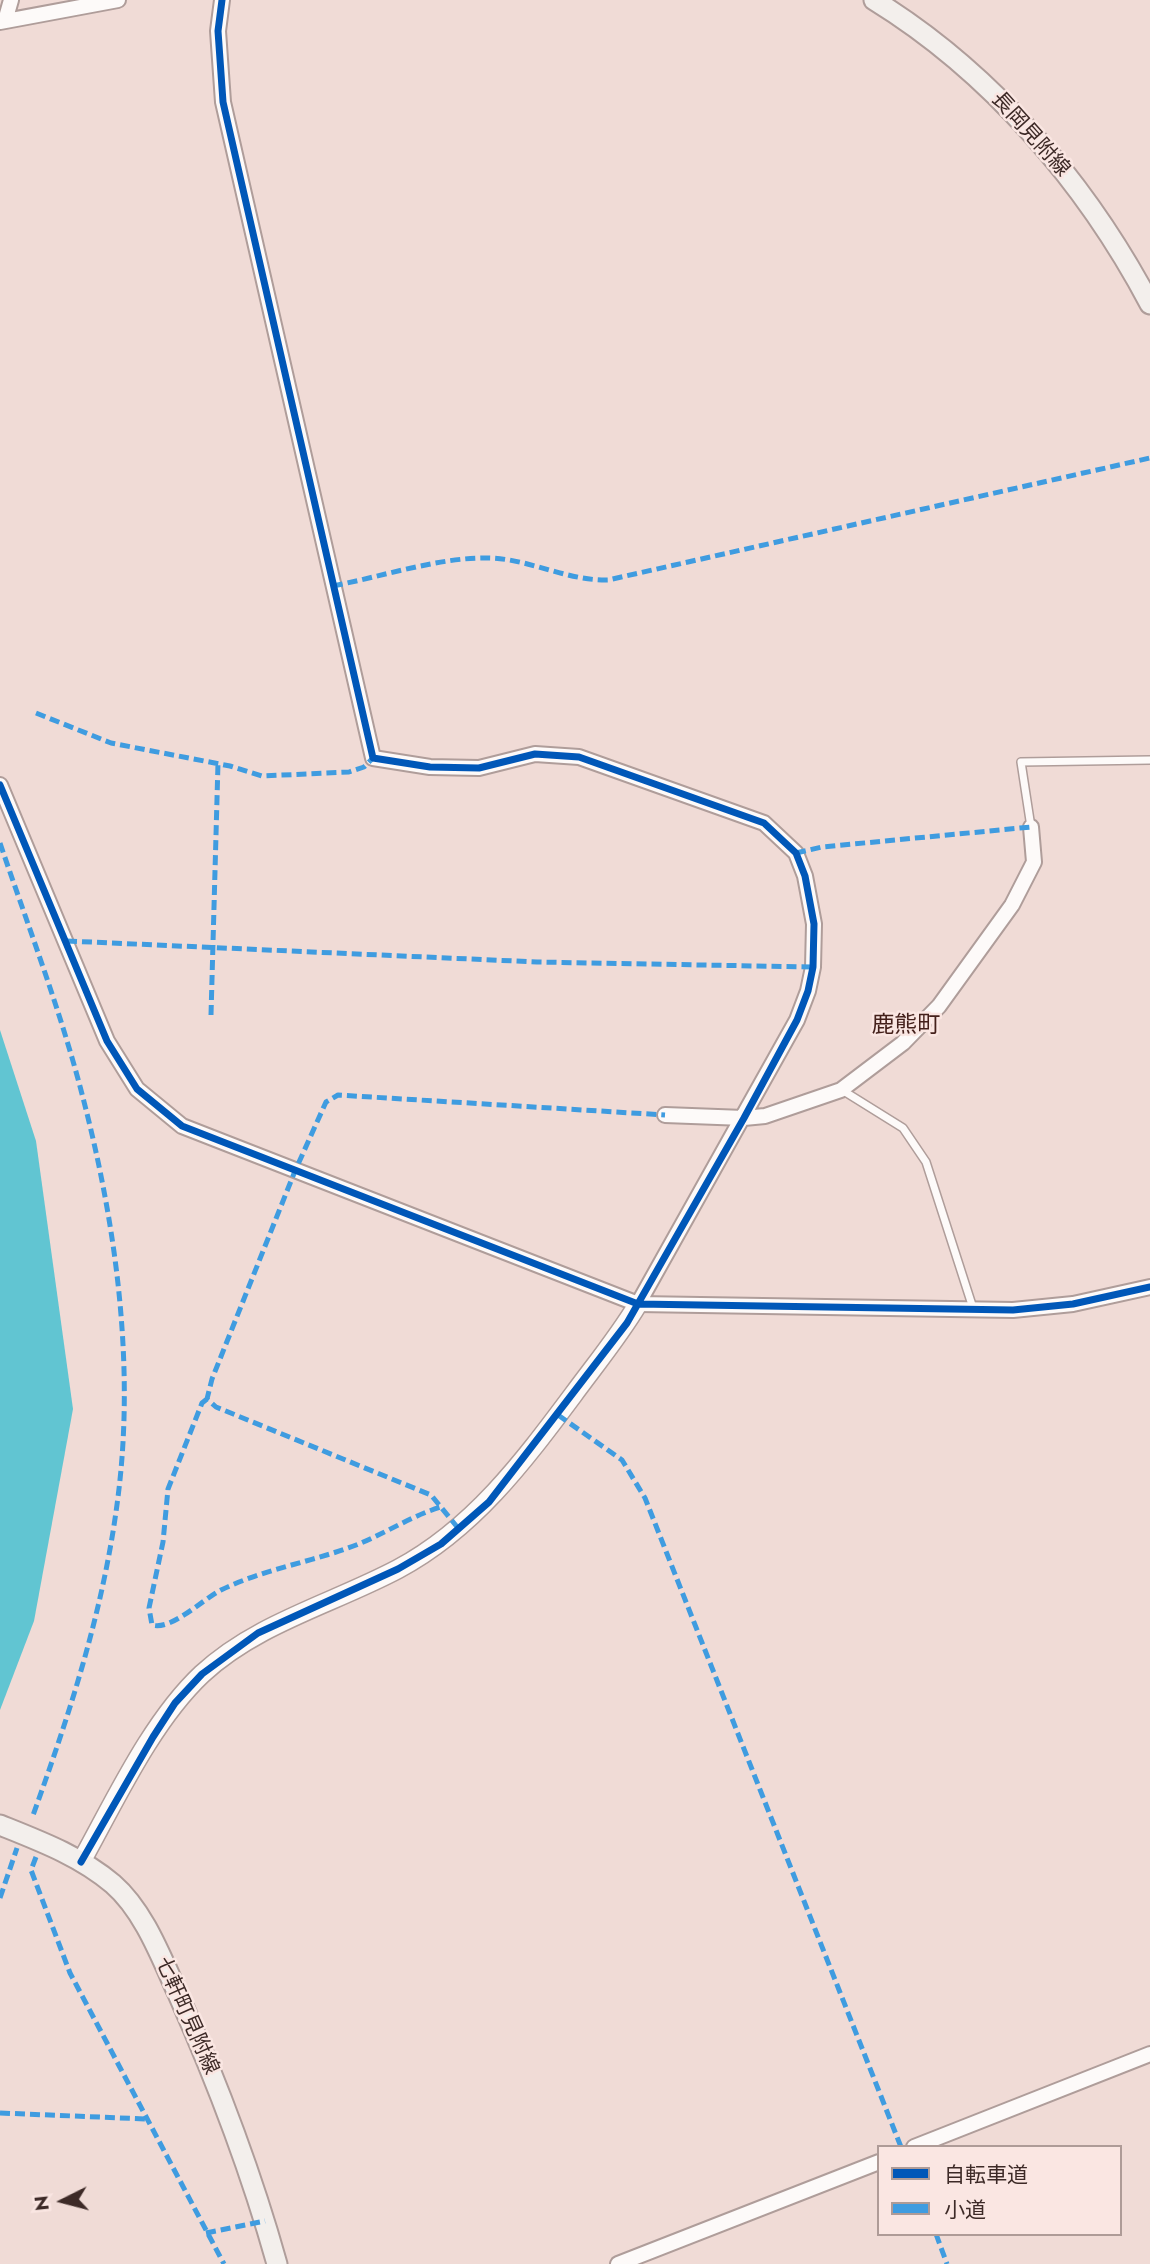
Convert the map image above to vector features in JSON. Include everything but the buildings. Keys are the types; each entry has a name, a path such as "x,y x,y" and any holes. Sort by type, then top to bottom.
{"main road":[{"name":"長岡見附線","path":"874,0 927,37 988,88 1025,127 1087,201 1150,304"},
{"name":"七軒町見附線","path":"7,1828 81,1862 115,1885 151,1936 228,2112 248,2167 277,2264"}],"street":[{"path":"2,21 11,0"},
{"path":"2,21 118,0"},
{"path":"81,1862 153,1737 175,1703 202,1674 258,1633 398,1569 440,1544 488,1502 558,1415 638,1304 797,1020 813,967 814,924 805,876 796,853 778,834 745,815 579,757 535,754 479,768 430,767 373,758 223,102 218,31 222,0"},
{"path":"0,785 107,1041 137,1089 182,1126 638,1304 1013,1310 1073,1304 1150,1287"},
{"path":"665,1115 744,1118 765,1116 841,1090 903,1043 939,1006 1012,905 1034,862 1031,828"},
{"path":"919,2145 1150,2054"},
{"path":"618,2264 877,2163"}],"lane":[{"path":"1031,828 1021,762 1150,761"},
{"path":"841,1090 903,1128 926,1162 973,1308"}],"water":[{"path":"0,1030 36,1141 73,1409 34,1621 0,1710"}],"marked path":[{"path":"333,586 430,564 487,558 517,562 577,577 608,580 1150,458"},
{"path":"36,713 111,743 230,766 262,776 349,772 364,767 373,758"},
{"path":"211,1015 218,763"},
{"path":"796,853 822,847 1031,827"},
{"path":"0,843 54,999 82,1094 113,1244 123,1345 123,1447 112,1539 84,1660 32,1818"},
{"path":"67,941 537,962 813,967"},
{"path":"458,1528 431,1495 216,1407 207,1399 212,1379 295,1171 326,1102 338,1095 665,1115"},
{"path":"207,1399 202,1403 168,1489 163,1542 149,1608 152,1625 160,1626 177,1619 214,1594 237,1583 348,1548 441,1507"},
{"path":"558,1415 622,1460 645,1498 900,2145"},
{"path":"0,1898 17,1848"},
{"path":"36,1857 31,1870 70,1973 224,2264"},
{"path":"0,2113 146,2119"},
{"path":"206,2233 265,2221"},
{"path":"937,2236 947,2264"}],"cycle path":[{"path":"81,1862 153,1737 175,1703 202,1674 258,1633 398,1569 441,1544 489,1502 627,1323 797,1020 808,991 813,967 814,924 805,876 796,853 764,823 579,757 535,754 479,768 430,767 373,758 223,102 218,31 222,0"},
{"path":"0,785 107,1041 137,1089 182,1126 638,1304 1013,1310 1073,1304 1150,1287"}],"district":[{"name":"鹿熊町","path":"906,1026"}]}
